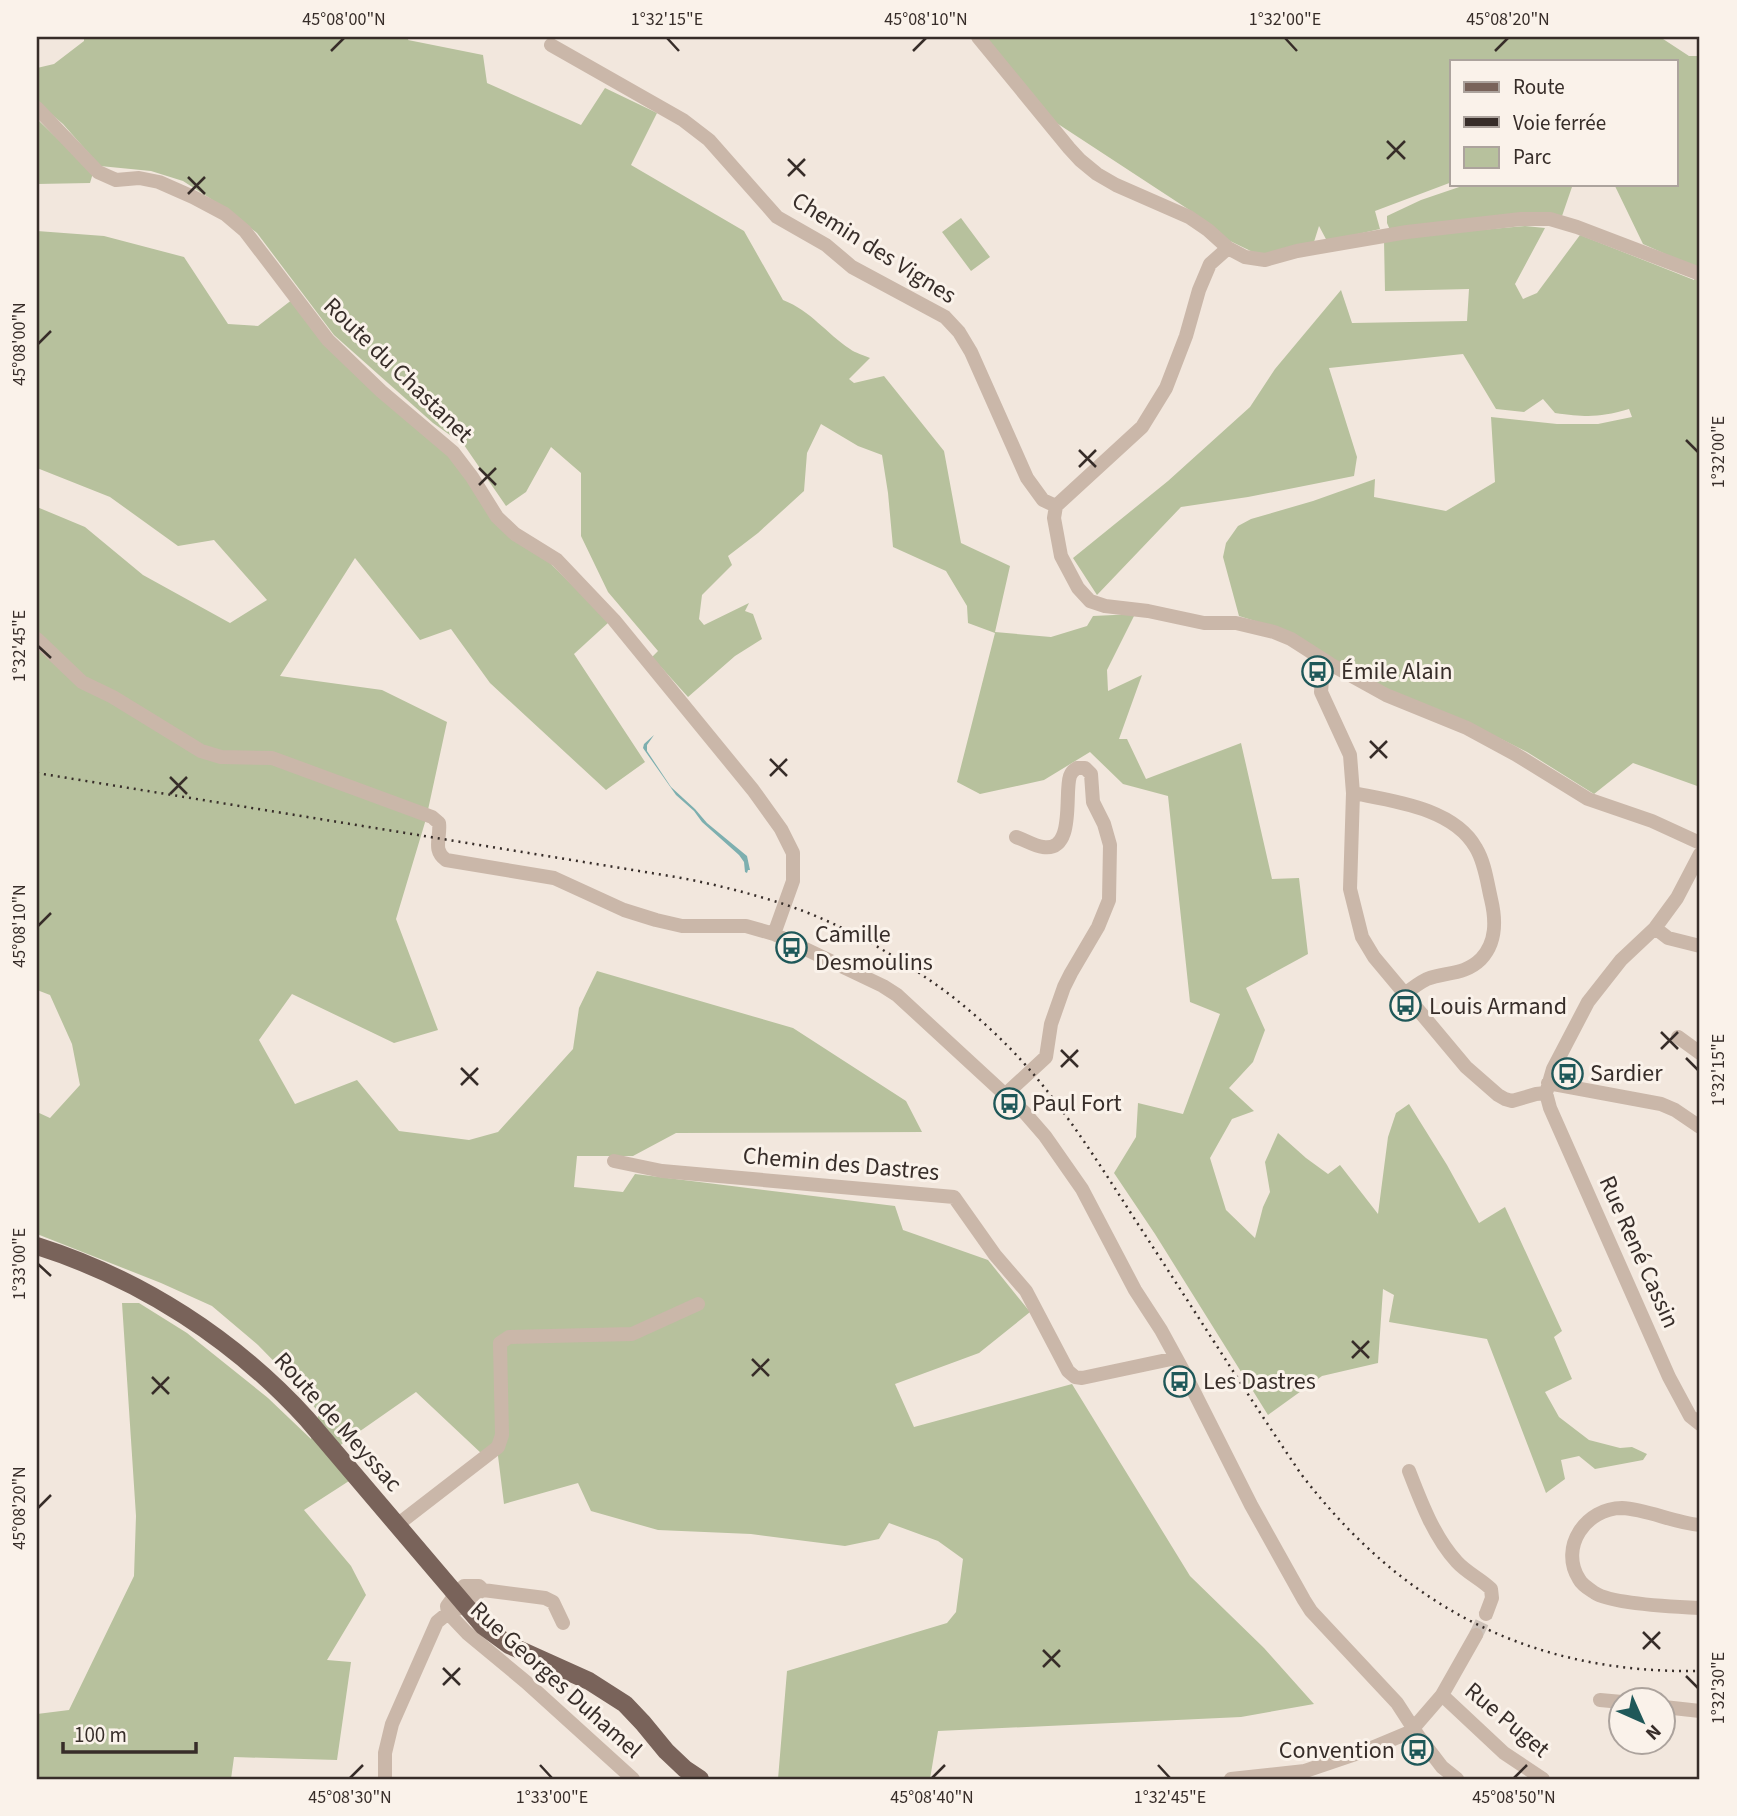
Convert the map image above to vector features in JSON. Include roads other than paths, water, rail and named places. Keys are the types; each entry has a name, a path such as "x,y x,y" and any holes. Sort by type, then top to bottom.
{"main road":[{"name":"Route de Meyssac","path":"37,1246 66,1255 147,1292 197,1323 246,1359 300,1411 397,1525 456,1605 509,1645 589,1681 625,1704 666,1751 700,1779"}],"street":[{"path":"978,37 1069,148 1088,167 1116,185 1189,217 1227,248 1245,257 1265,260 1297,251 1407,232 1521,219 1550,219 1700,274"},
{"name":"Chemin des Vignes","path":"551,45 683,120 709,140 777,217 826,245 852,267 945,317 959,331 971,352 1027,478 1043,500 1056,506"},
{"name":"Route du Chastanet","path":"37,108 98,172 116,180 139,178 159,182 225,214 245,231 328,340 381,391 453,452 497,517 515,534 557,560 614,620 753,790 781,829 793,853 793,881 774,934"},
{"path":"1227,248 1210,264 1166,388 1142,427 1056,506 1054,518 1061,556 1078,588 1090,601 1105,606 1148,611 1205,623 1236,623 1274,632 1291,639 1386,695 1479,735 1515,754 1588,799 1652,821 1700,843"},
{"path":"37,639 82,682 113,697 201,751 221,757 272,758 432,817 439,823 437,848 440,856 446,860 554,878 624,910 682,926 746,926 774,934 897,995 1006,1094 1045,1136 1082,1189 1135,1290 1161,1330 1256,1513 1311,1611 1397,1703 1442,1767 1457,1779"},
{"path":"1330,664 1322,680 1321,692 1350,755 1353,793 1350,889 1362,937 1374,957 1466,1068 1505,1100 1512,1101 1547,1088 1661,1104 1700,1127"},
{"path":"1006,1094 1046,1057 1051,1024 1064,987 1098,928 1109,900 1110,845 1104,824 1093,802 1091,774 1085,768 1077,768 1071,773 1068,786 1069,813 1059,841 1051,847 1042,847 1016,837"},
{"path":"1353,793 1407,803 1440,816 1460,829 1475,846 1482,862 1495,915 1495,932 1491,945 1471,968 1425,980 1405,994"},
{"path":"1547,1088 1553,1069 1588,1002 1621,960 1655,928 1677,898 1700,853"},
{"path":"1655,928 1668,938 1700,946"},
{"path":"1678,1037 1700,1053"},
{"name":"Rue René Cassin","path":"1547,1088 1550,1108 1669,1377 1690,1416 1700,1424"},
{"name":"Chemin des Dastres","path":"614,1161 662,1171 954,1197 995,1255 1026,1291 1068,1371 1075,1377 1082,1378 1176,1358"},
{"path":"397,1525 498,1447 502,1435 500,1343 509,1337 632,1334 698,1304"},
{"path":"1686,1408 1700,1402"},
{"path":"1409,1471 1422,1504 1445,1547 1459,1564 1491,1589 1492,1598 1486,1614"},
{"path":"1700,1525 1621,1508 1601,1512 1578,1531 1573,1549 1573,1568 1580,1582 1598,1595 1622,1601 1700,1608"},
{"path":"385,1779 385,1753 393,1724 437,1622 456,1605 483,1590 545,1598 553,1602 563,1623"},
{"name":"Rue Georges Duhamel","path":"456,1605 467,1633 526,1682 633,1779"},
{"path":"1231,1779 1305,1771 1410,1732 1442,1695 1476,1636"},
{"name":"Rue Puget","path":"1442,1695 1504,1752 1543,1779"},
{"path":"1600,1700 1608,1701"},
{"path":"1678,1709 1700,1711"}],"water":[{"path":"654,735 647,745 647,751 671,787 707,823 747,856 750,870 747,873 739,855 676,795 643,748"}],"tunnel":[{"path":"1476,1635 1486,1614"}],"railway":[{"path":"37,773 688,879 774,901 833,924 871,943 907,965 969,1010 1035,1076 1093,1155 1301,1474 1340,1521 1383,1561 1428,1596 1475,1624 1526,1645 1581,1660 1639,1669 1700,1671"}],"place":[{"name":"Émile Alain","path":"1318,671"},
{"name":"Camille Desmoulins","path":"792,948"},
{"name":"Louis Armand","path":"1406,1006"},
{"name":"Sardier","path":"1567,1073"},
{"name":"Paul Fort","path":"1009,1103"},
{"name":"Les Dastres","path":"1180,1381"},
{"name":"Convention","path":"1418,1750"}]}
